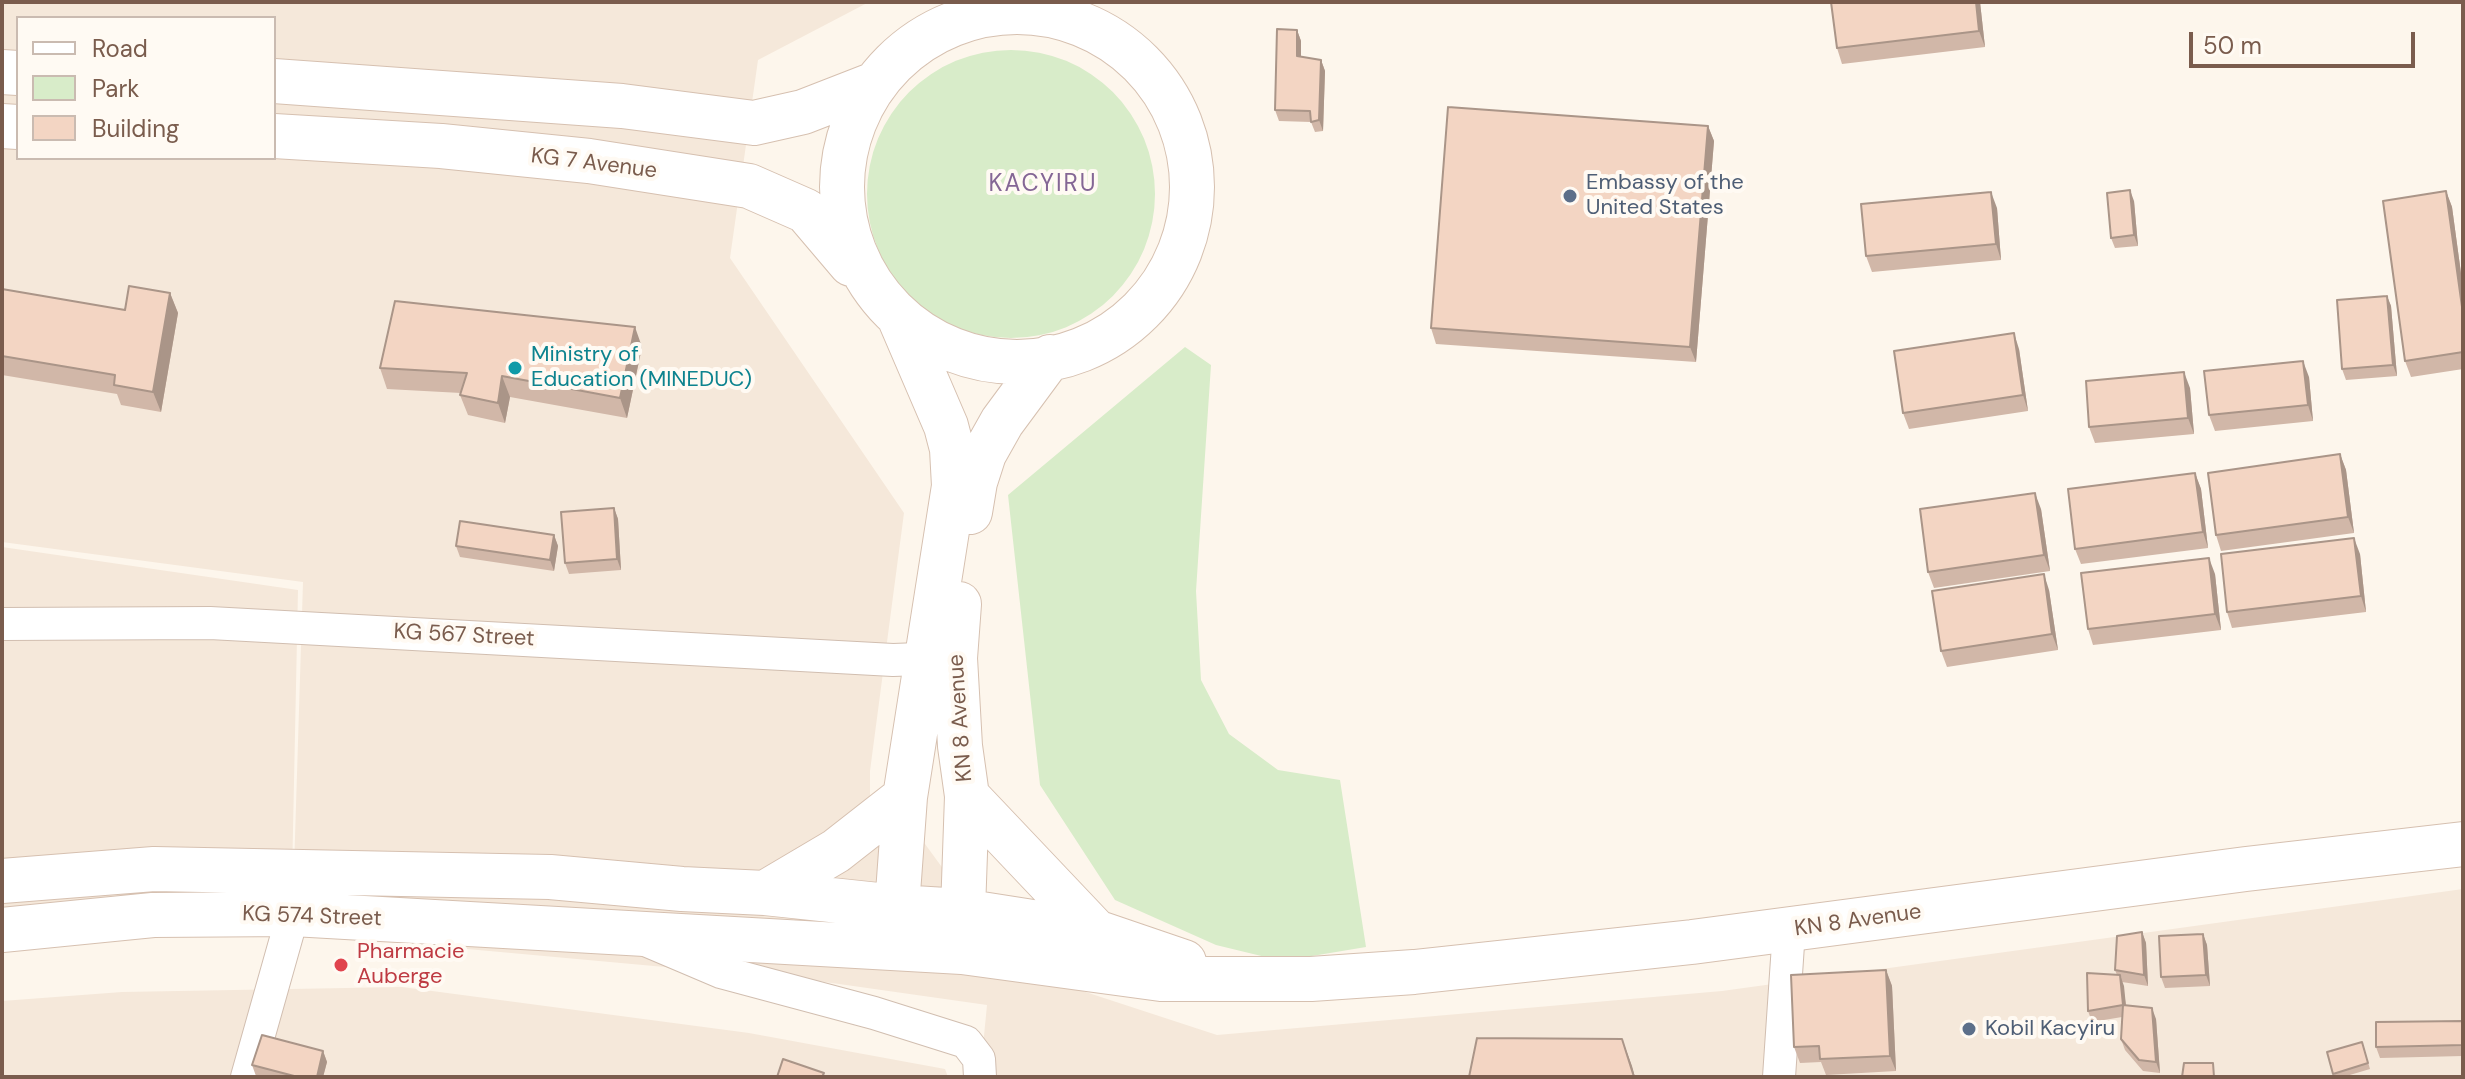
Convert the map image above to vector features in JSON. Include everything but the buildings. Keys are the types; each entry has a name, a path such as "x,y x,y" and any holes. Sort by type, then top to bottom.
{"main road":[{"path":"886,304 953,352 1014,363 1076,353 1129,323 1169,277 1187,235 1194,190 1189,144 1173,102 1105,19 1083,23 1049,14 988,8 943,28 905,51 875,84 843,150 838,181 844,222 946,426 952,449 954,486 940,658 905,797 896,927"},
{"path":"276,81 622,106 754,123 803,112 875,84"},
{"name":"KG 7 Avenue","path":"276,136 441,146 574,160 749,186 806,211 886,304"},
{"name":"KN 8 Avenue","path":"962,931 967,796 960,746 940,658 975,482 984,454 1002,422 1050,357"},
{"path":"967,796 1096,932"},
{"path":"765,893 836,851 905,797"},
{"name":"KN 8 Avenue","path":"962,931 1161,979 1252,981 1414,972 1789,930 2246,869 2463,844"},
{"path":"2,881 154,869 550,877 765,893 896,927 962,931"},
{"path":"153,915 154,869"},
{"name":"KG 574 Street","path":"2,930 153,915 293,914 623,931 896,927"},
{"name":"KN 8 Avenue","path":"962,931 1096,932 1173,959 1252,981"}],"street":[{"name":"KG 567 Street","path":"2,624 210,623 893,660 940,658"},
{"path":"247,1077 293,914"},
{"path":"1779,1077 1789,930"},
{"name":"KG 574 Street","path":"623,931 721,972 874,1013 966,1042 979,1059 980,1077"}],"shaded area":[{"path":"2,2 869,2 758,60 730,258 904,513 870,771 870,798 906,818 955,885 1055,982 1217,1035 1722,991 2463,889 2463,1077 980,1077 987,1005 818,981 292,933 303,582 2,542"},
{"path":"2,547 298,590 291,926 2,938"},
{"path":"402,987 749,1033 945,1069 948,1077 2,1077 2,1001 122,992"}],"green space":[{"path":"1011,50 1039,53 1079,67 1102,83 1122,103 1144,139 1152,166 1155,194 1152,222 1138,262 1122,285 1102,305 1066,327 1039,335 1011,338 983,335 943,321 920,305 900,285 878,249 870,222 867,194 870,166 884,126 900,103 920,83 956,61 983,53"},
{"path":"1185,347 1211,365 1196,591 1201,680 1229,734 1278,770 1340,780 1366,947 1282,961 1216,945 1115,900 1040,785 1008,495"}],"place":[{"name":"Embassy of the United States","path":"1570,196"},
{"name":"Ministry of Education (MINEDUC)","path":"515,368"},
{"name":"Pharmacie Auberge","path":"341,965"},
{"name":"Kobil Kacyiru","path":"1969,1029"}],"district":[{"name":"KACYIRU","path":"1043,185"}]}
